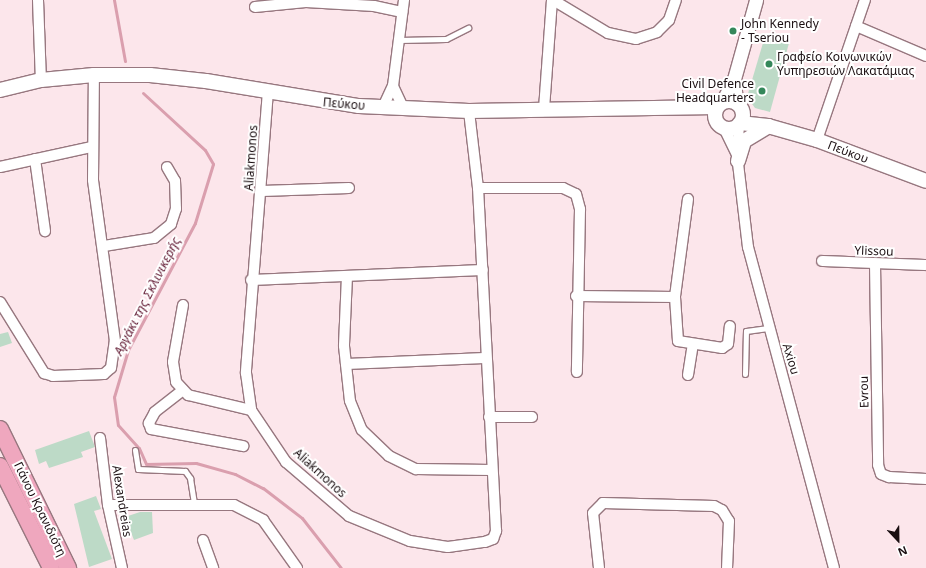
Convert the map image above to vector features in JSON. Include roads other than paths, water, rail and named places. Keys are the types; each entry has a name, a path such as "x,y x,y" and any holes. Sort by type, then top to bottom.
{"main road":[{"name":"Πεύκου","path":"0,90 41,80 94,75 206,81 268,91 313,101 383,107 469,111 544,109 692,110 719,105 740,116 817,140 926,181"},
{"path":"719,105 720,125 740,116"},
{"name":"Πεύκου","path":"692,110 720,125"},
{"path":"737,158 744,141 769,126"},
{"name":"Γιάνου Κρανιδιότη","path":"0,429 68,568"},
{"name":"Γιάνου Κρανιδιότη","path":"0,466 51,568"}],"street":[{"path":"38,0 41,80"},
{"path":"383,107 394,86 404,0"},
{"path":"544,109 553,0 608,33 636,39 657,32 669,20 676,0"},
{"path":"719,105 734,79 756,0"},
{"path":"817,140 865,0"},
{"path":"256,7 306,1 374,6 402,12"},
{"path":"856,26 926,56"},
{"path":"0,302 44,373 53,376 104,374 110,368 115,341 104,246 95,201 92,147 94,75"},
{"path":"734,79 740,116"},
{"path":"394,86 403,107"},
{"name":"Aliakmonos","path":"268,91 262,191 251,280 246,373 252,410 286,462 349,516 410,541 448,547 493,539 496,531 485,358 483,270 478,188 469,111"},
{"name":"Axiou","path":"740,116 737,158 748,248 768,328 834,568"},
{"name":"Axiou","path":"720,125 737,158"},
{"path":"0,167 92,147"},
{"path":"35,159 45,231"},
{"path":"104,246 154,238 171,224 176,209 175,181 167,167"},
{"path":"262,191 350,188"},
{"path":"478,188 563,188 576,194 580,209 576,296 577,372"},
{"path":"688,199 675,297 678,341 692,345 726,347 730,326"},
{"name":"Ylissou","path":"822,261 926,265"},
{"name":"Evrou","path":"875,264 878,465 881,474 889,477 926,479"},
{"path":"251,280 483,270"},
{"path":"347,276 346,364 350,401 362,430 389,456 416,469 491,470"},
{"path":"576,296 675,297"},
{"path":"183,305 173,362 176,382 183,390 208,402 252,410"},
{"path":"688,376 692,345"},
{"path":"346,364 485,358"},
{"path":"183,390 155,412 149,423 151,429 243,446"},
{"path":"489,417 532,417"},
{"name":"Alexandreias","path":"100,438 108,505 122,568"},
{"path":"108,505 194,503 234,505 263,520 296,568"},
{"path":"599,568 593,513 595,507 603,504 714,506 722,510 729,521 727,568"},
{"path":"203,540 213,568"}],"lane":[{"path":"399,40 446,39 468,28"},
{"path":"744,374 746,330 768,328"},
{"path":"135,450 138,470 185,471 190,478 194,503"}],"waterway":[{"name":"Αργάκι της Σκλινικερής","path":"114,0 125,61"},
{"name":"Αργάκι της Σκλινικερής","path":"143,93 205,150 213,164 195,223 128,350 114,397 118,425 139,448 146,464 196,463 235,474 263,488 302,518 341,568"}],"place":[{"name":"John Kennedy - Tseriou","path":"733,31"},
{"name":"Γραφείο Κοινωνικών Υυπηρεσιών Λακατάμιας","path":"769,64"},
{"name":"Civil Defence Headquarters","path":"762,91"}]}
